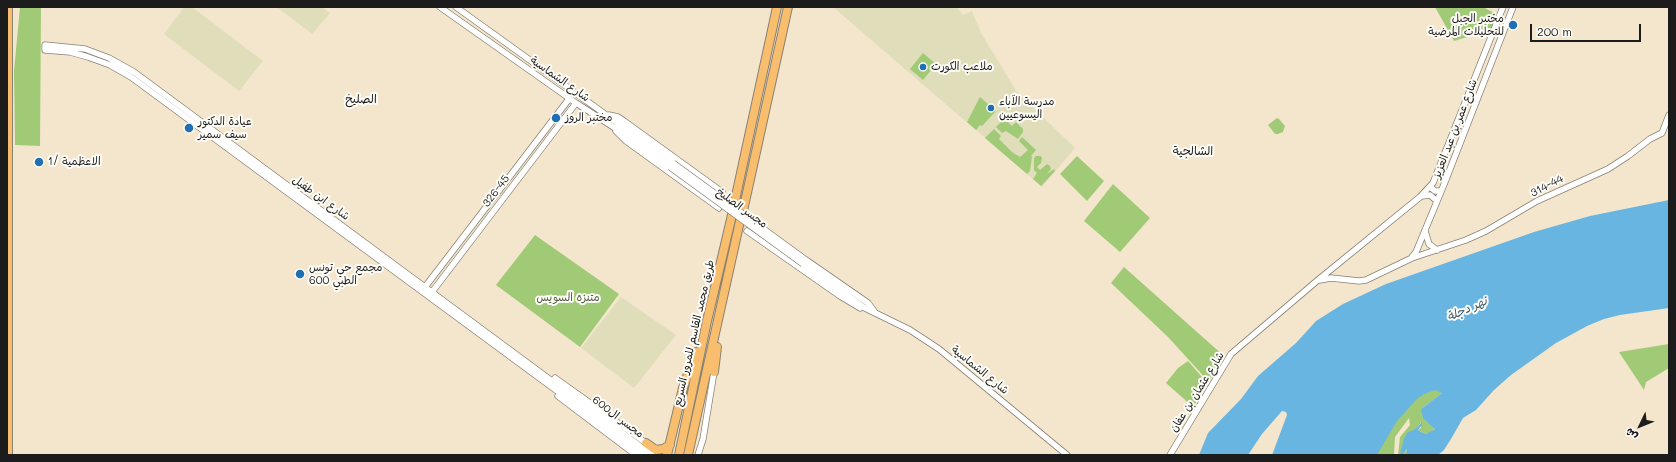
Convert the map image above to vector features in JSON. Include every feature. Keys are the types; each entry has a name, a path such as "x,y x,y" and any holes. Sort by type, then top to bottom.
{"highway":[{"path":"8,7 8,455"},
{"path":"8,56 14,7"},
{"path":"734,205 778,7"},
{"path":"743,211 788,7"},
{"name":"طريق محمد القاسم للمرور السريع","path":"678,455 732,215"},
{"name":"طريق محمد القاسم للمرور السريع","path":"688,455 740,221"},
{"path":"714,372 720,311"},
{"path":"667,455 683,388 707,322"},
{"path":"646,443 656,450 663,449 670,445"}],"street":[{"name":"شارع الشماسية","path":"440,7 447,9 576,103 611,124 671,165"},
{"name":"شارع الشماسية","path":"456,7 607,115 671,165"},
{"name":"شارع عمر بن عبد العزيز","path":"1420,197 1430,187 1436,178 1503,7"},
{"name":"شارع عمر بن عبد العزيز","path":"1412,258 1425,231 1513,7"},
{"name":"شارع ابن طفيل","path":"520,360 291,192 134,72 109,58 79,47 45,48 76,53 110,65 131,77 172,108 291,192 432,292 570,398"},
{"name":"326-45","path":"425,287 569,98"},
{"path":"172,108 176,103"},
{"name":"326-45","path":"432,292 576,103"},
{"name":"314-44","path":"1437,250 1486,231 1537,202 1604,171 1628,156 1650,139 1662,133 1669,114"},
{"path":"607,115 621,119 722,192"},
{"path":"611,124 626,141 719,208"},
{"name":"مجسر الصليخ","path":"671,165 805,262"},
{"path":"1430,187 1435,191 1441,191"},
{"path":"1420,197 1430,195 1436,201"},
{"name":"شارع عثمان بن عفان","path":"1170,455 1231,354 1318,280 1420,197"},
{"path":"747,231 840,296 859,307 872,311"},
{"path":"1425,231 1429,244 1437,250"},
{"path":"1318,280 1328,278 1359,281 1366,280 1412,258 1437,250"},
{"name":"شارع الشماسية","path":"805,262 872,311 910,330 939,349 1067,455"},
{"path":"1332,269 1332,274 1337,279"},
{"path":"429,281 432,285 436,286"},
{"path":"520,360 558,380 646,443"},
{"path":"520,360 538,381 636,455"},
{"path":"698,455 703,439 714,372"},
{"name":"مجسر ال600","path":"570,398 644,455"},
{"name":"مجسر ال600","path":"570,398 652,455"}],"shaded area":[{"path":"184,7 192,7 263,61 239,91 164,34"},
{"path":"277,7 322,7 330,13 312,34"},
{"name":"مدرسة الآباء اليسوعيين","path":"833,7 956,7 963,15 972,11 981,33 1017,92 1075,148 1042,187"},
{"path":"621,297 676,335 634,388 581,348"}],"green space":[{"path":"20,7 41,7 40,146 15,145 14,71"},
{"path":"1435,7 1483,7 1498,15 1494,29 1454,41"},
{"name":"ملاعب الكورت","path":"923,53 936,64 923,80 910,69"},
{"path":"980,97 996,111 982,126 980,125 976,130 967,122"},
{"path":"1277,118 1285,126 1283,132 1275,134 1268,125"},
{"path":"1004,119 1012,126 1016,122 1023,129 1023,132 1018,139 1006,131 1002,133 996,127"},
{"path":"994,129 1001,136 999,139 1012,152 1020,157 1028,150 1019,141 1022,137 1036,150 1031,156 1030,171 1027,174 985,138"},
{"path":"1036,156 1041,156 1042,158 1041,163 1037,167 1040,170 1047,164 1051,169 1047,174 1054,169 1055,171 1041,186 1033,179 1037,173 1034,170 1034,158"},
{"path":"1077,156 1104,181 1087,201 1060,174"},
{"path":"1113,184 1150,218 1120,252 1084,221"},
{"name":"متنزه السويس","path":"535,235 619,294 580,347 496,285"},
{"path":"1124,267 1224,356 1209,382 1168,337 1111,283"},
{"path":"1669,344 1669,368 1646,382 1644,390 1619,352"},
{"path":"1188,361 1208,384 1193,407 1166,383 1178,368"},
{"path":"1433,383 1442,393 1421,409 1435,428 1426,434 1421,432 1418,430 1421,428 1421,422 1404,453 1408,449 1406,455 1398,455 1400,437 1410,425 1409,418 1395,437 1394,455 1373,455 1396,418"}],"water":[{"name":"نهر دجلة","path":"1669,200 1669,308 1620,315 1604,319 1587,326 1556,343 1511,375 1494,390 1476,410 1463,418 1444,450 1438,455 1406,455 1407,449 1402,455 1400,454 1407,433 1417,428 1422,422 1422,425 1418,430 1421,432 1426,434 1435,429 1423,418 1421,409 1442,393 1435,390 1424,394 1417,399 1397,421 1377,455 1272,455 1287,415 1286,412 1282,411 1262,434 1248,455 1199,455 1208,433 1241,399 1258,376 1296,343 1316,321 1343,304 1386,284 1534,232 1590,216"}],"place":[{"name":"مختبر الجبل للتحليلات المرضية","path":"1513,25"},
{"name":"ملاعب الكورت","path":"923,67"},
{"name":"مدرسة الآباء اليسوعيين","path":"991,108"},
{"name":"مختبر الروز","path":"556,118"},
{"name":"عيادة الدكتور سيف سمير","path":"189,128"},
{"name":"الاعظمية /1","path":"39,162"},
{"name":"مجمع حي تونس الطبي 600","path":"300,274"}],"district":[{"name":"الصليخ","path":"361,99"},
{"name":"الشالجية","path":"1193,151"}]}
